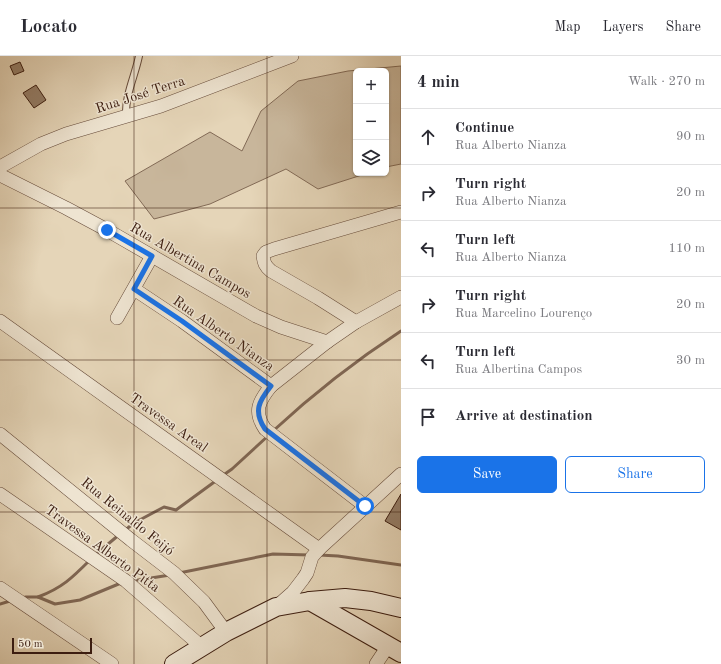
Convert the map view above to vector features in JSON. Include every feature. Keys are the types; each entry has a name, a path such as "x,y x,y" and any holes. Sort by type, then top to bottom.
{"main road":[{"path":"174,664 226,632 276,607 310,601 346,598 371,601 401,608"},
{"path":"310,601 395,650"}],"street":[{"name":"Rua José Terra","path":"0,167 41,144 66,134 161,106 292,56"},
{"name":"Rua Albertina Campos","path":"0,175 66,208 256,316 281,327 327,342"},
{"path":"356,322 271,271 266,267 263,256 266,252 274,249 401,212"},
{"path":"117,318 152,256"},
{"name":"Rua Alberto Nianza","path":"134,289 182,321 271,386 261,398 258,407 260,422 265,429 365,506"},
{"path":"271,386 327,342 356,322 401,297"},
{"name":"Travessa Areal","path":"0,321 230,485 316,552"},
{"name":"Rua Reinaldo Feijó","path":"0,434 174,573 204,602 226,632"},
{"path":"276,607 293,592 303,579 316,552 401,474"},
{"name":"Travessa Alberto Pitta","path":"0,494 126,581 202,647"},
{"path":"0,588 112,664"},
{"path":"376,664 395,650"}],"lane":[{"path":"126,116 127,98 139,56"}],"shaded area":[{"path":"401,66 401,164 389,166 389,68 380,68"},
{"path":"353,71 353,176 359,176 318,189 286,169 210,204 154,219 125,181 210,132 242,151 261,111 298,81"}],"building":[{"path":"20,62 24,71 14,75 10,66"},
{"path":"36,85 46,100 34,108 23,93"},
{"path":"401,494 401,530 385,521"}],"waterway":[{"path":"273,431 335,378 401,331"},
{"path":"222,476 232,469 269,435"},
{"path":"124,531 134,523 164,507 176,510 217,480"},
{"path":"95,555 120,534"},
{"path":"179,573 273,554 310,555"},
{"path":"319,555 338,556 401,565"},
{"path":"38,597 54,590 66,582 90,560"},
{"path":"132,581 170,575"},
{"path":"21,598 38,597 55,604 80,600 121,583"},
{"path":"0,604 10,601"}],"route":[{"path":"107,230 152,256 134,289 151,302 182,321 271,386 261,398 258,407 260,422 265,429 365,506"}]}
